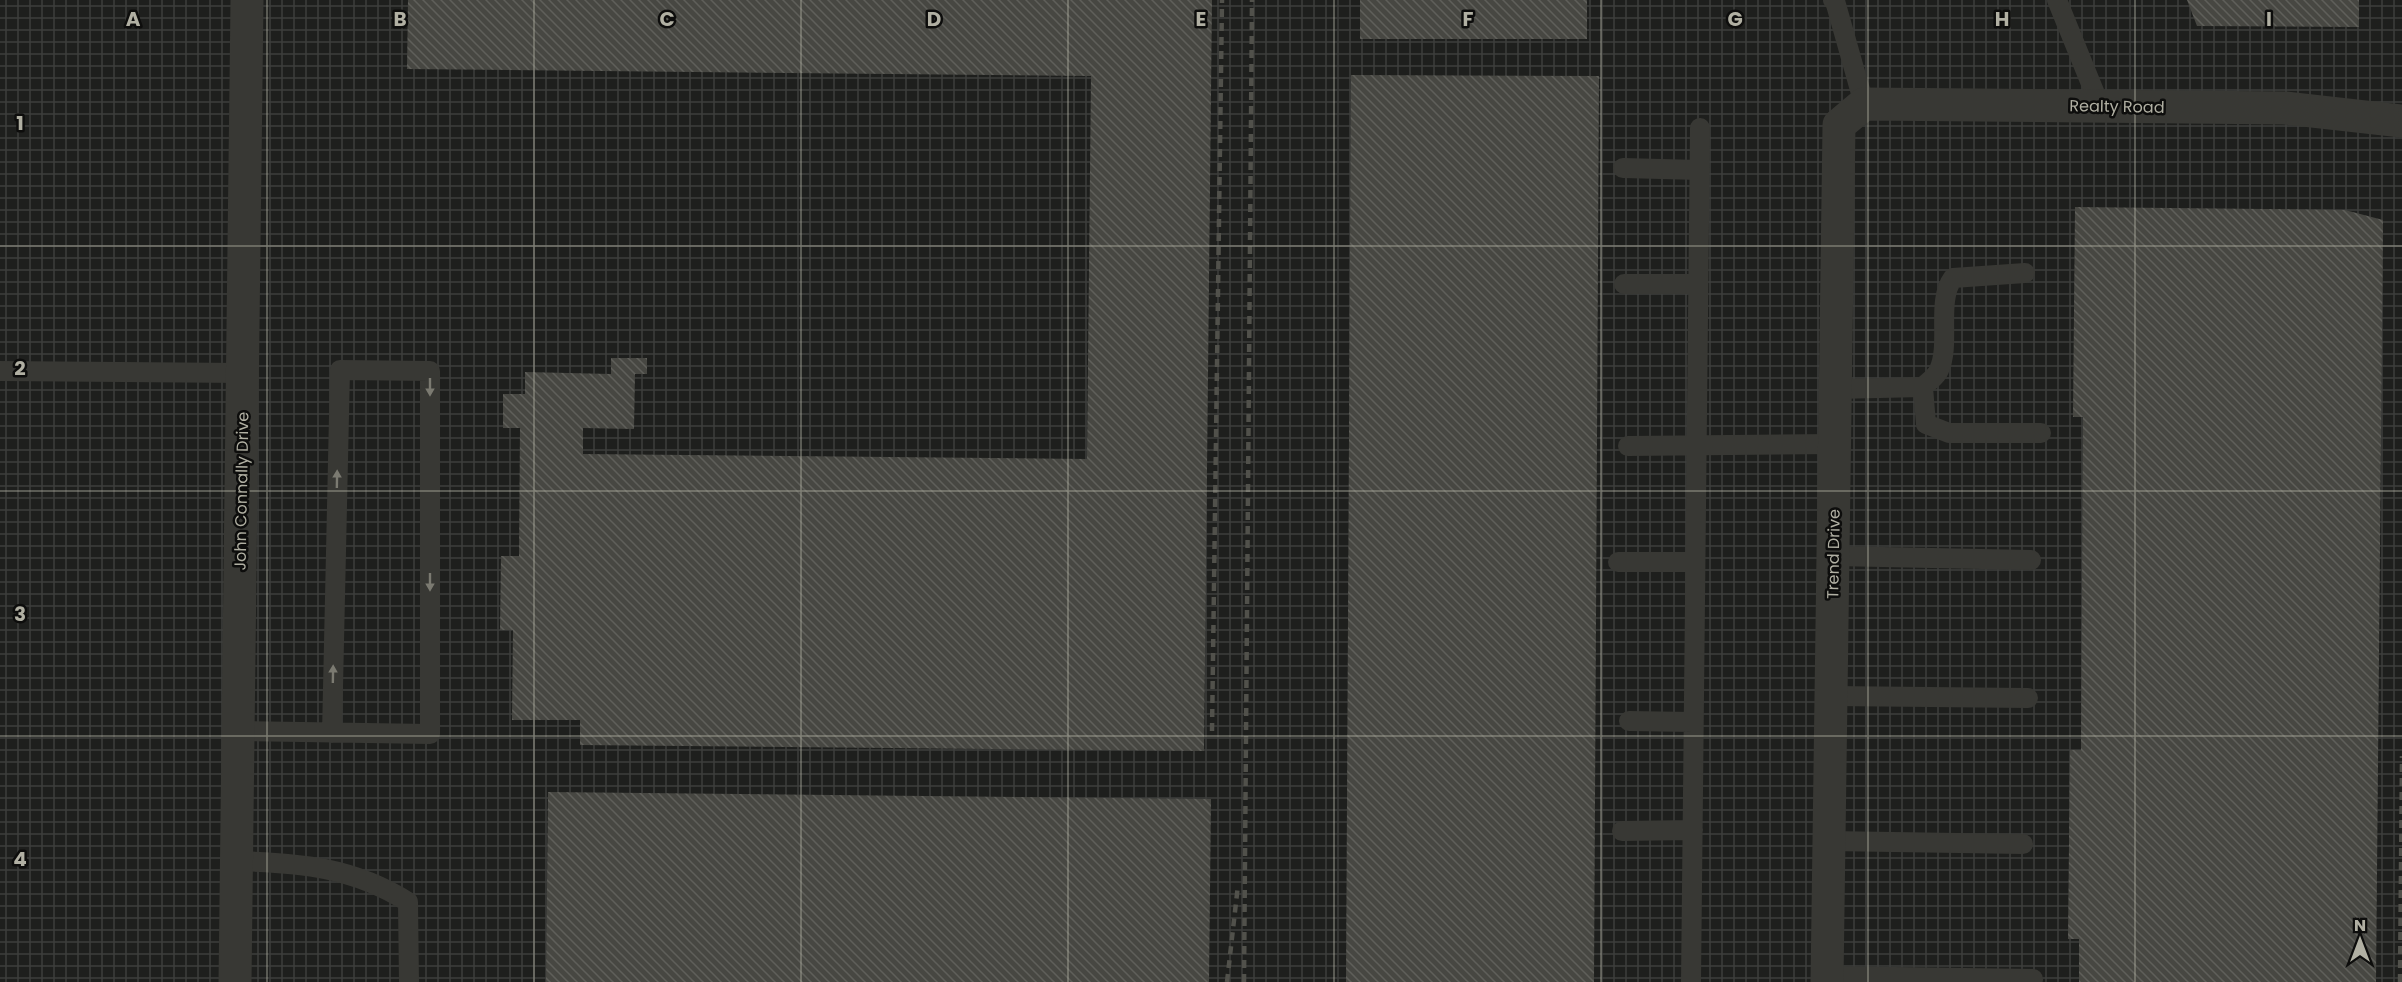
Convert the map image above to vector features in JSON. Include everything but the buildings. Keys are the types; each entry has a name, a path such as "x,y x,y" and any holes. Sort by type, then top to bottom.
{"street":[{"name":"John Connally Drive","path":"235,982 247,0"},
{"name":"Realty Road","path":"1864,104 2284,108 2402,122"},
{"name":"Trend Drive","path":"1827,979 1839,125 1864,104"}],"lane":[{"path":"1833,0 1864,104"},
{"path":"2057,0 2100,106"},
{"path":"1691,982 1700,128"},
{"path":"1623,168 1700,170"},
{"path":"1835,389 1923,387 1939,371 1945,328 1946,288 1953,278 2025,273"},
{"path":"1624,284 1698,284"},
{"path":"238,731 332,733 430,734 430,371 340,370 332,733"},
{"path":"0,371 243,373"},
{"path":"1923,387 1926,424 1949,433 2041,433"},
{"path":"1628,447 1834,444"},
{"path":"1833,556 2031,560"},
{"path":"1618,562 1695,562"},
{"path":"1831,696 2028,698"},
{"path":"1629,721 1693,722"},
{"path":"1623,831 1693,830"},
{"path":"1829,841 2023,844"},
{"path":"237,861 303,864 342,872 394,893 408,902 409,982"},
{"path":"1827,979 2033,979"}],"shaded area":[{"path":"0,0 2402,0 2402,982 0,982"}],"railway":[{"path":"1212,731 1222,0"},
{"path":"1244,982 1252,0"},
{"path":"2400,982 2402,756"},
{"path":"1227,982 1238,885"}]}
